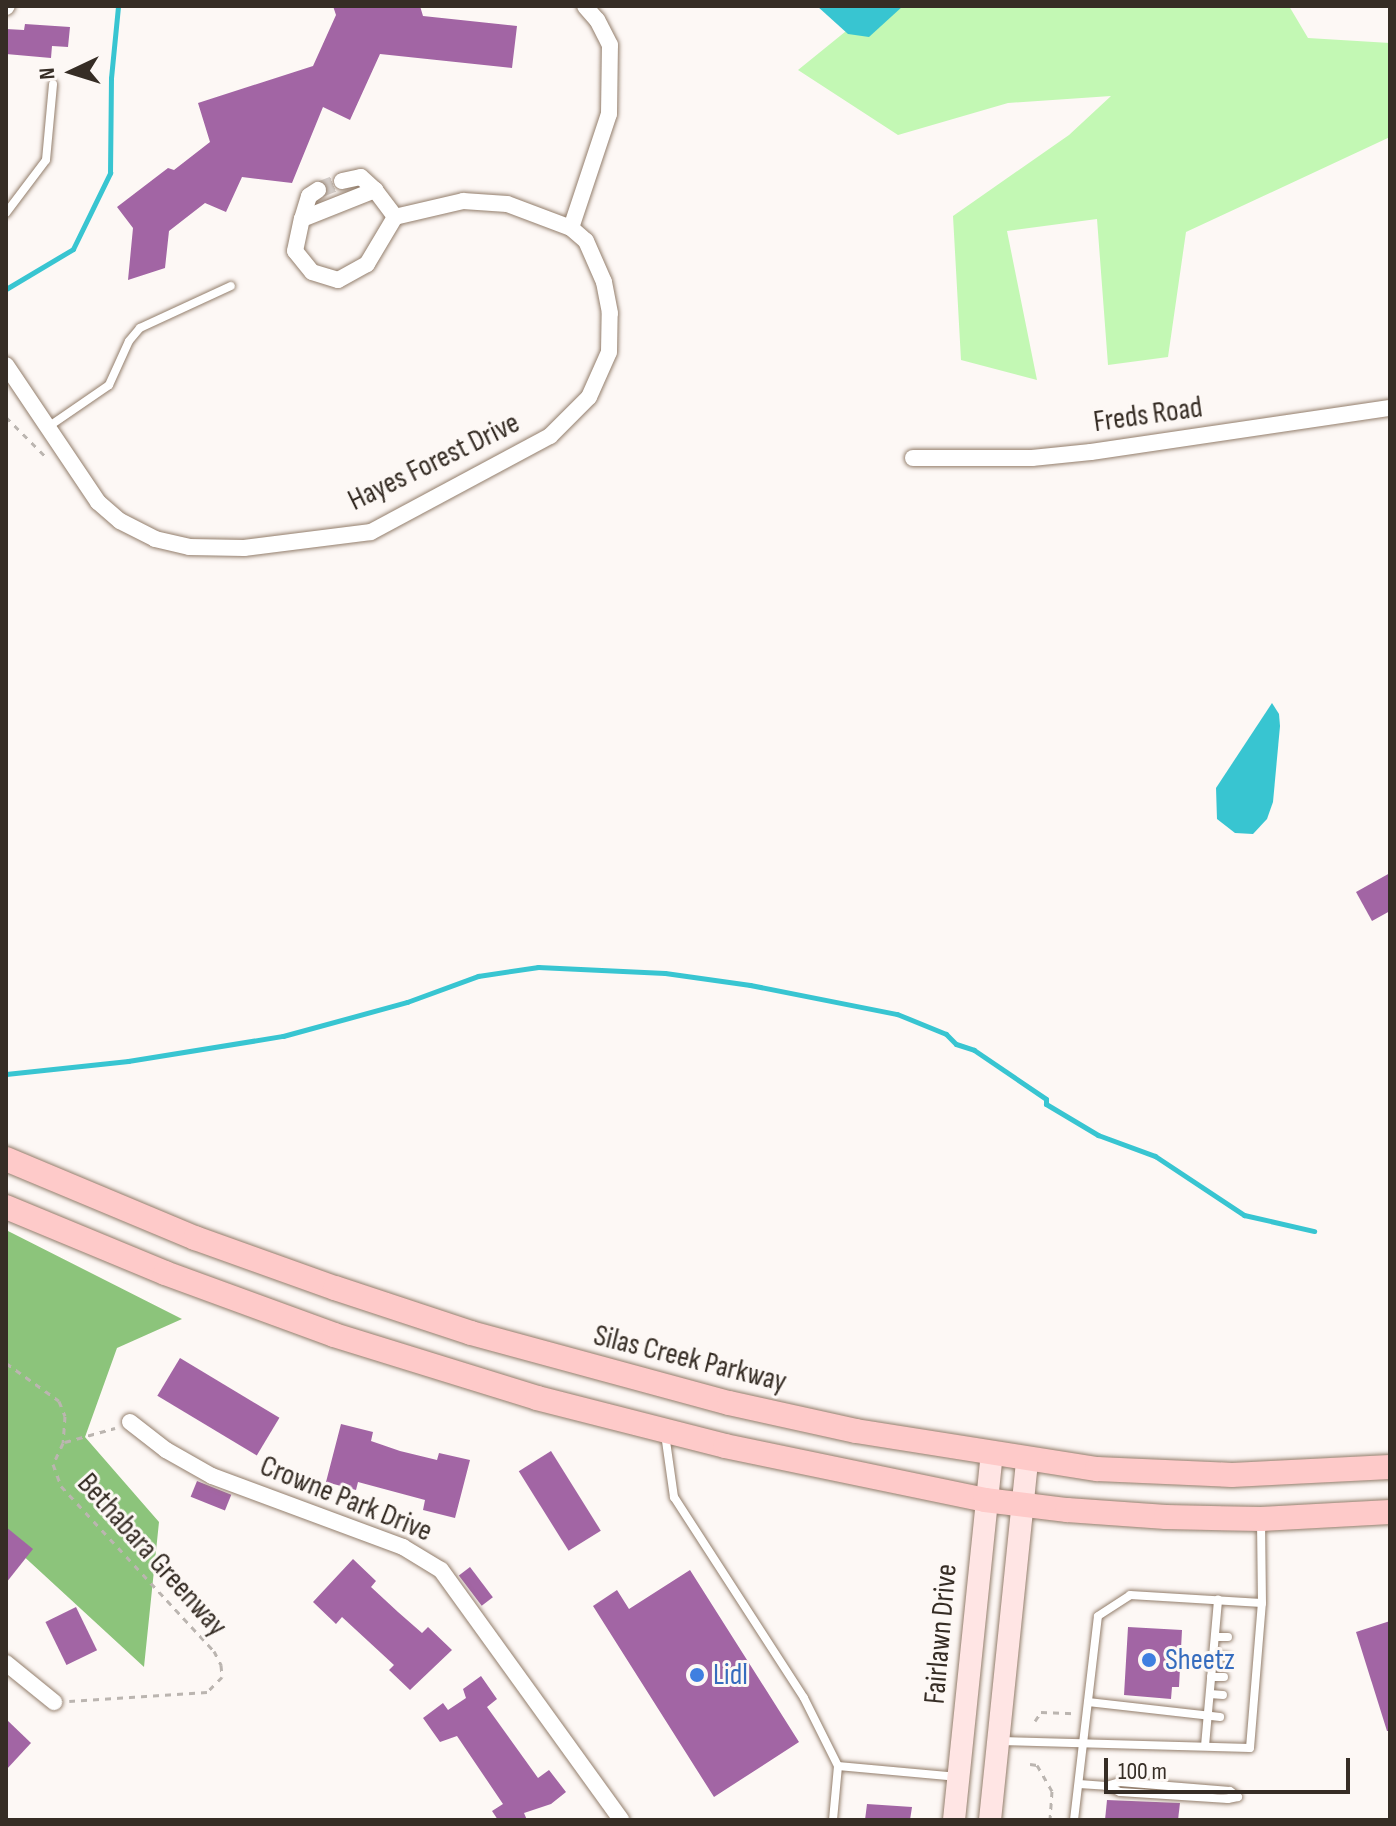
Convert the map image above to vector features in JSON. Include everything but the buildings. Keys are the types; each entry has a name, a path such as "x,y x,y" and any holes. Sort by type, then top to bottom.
{"main road":[{"name":"Silas Creek Parkway","path":"6,1159 181,1232 471,1333 610,1372 856,1431 1027,1461 1097,1469 1232,1475 1390,1467"},
{"path":"6,1207 165,1273 433,1368 665,1431 985,1500 1022,1505 1166,1517 1261,1519 1390,1512"},
{"path":"165,1273 181,1232"},
{"name":"Fairlawn Drive","path":"954,1820 992,1455"},
{"path":"990,1820 1027,1461"}],"street":[{"path":"395,217 463,201 507,204 571,228 609,114 610,45 597,20 585,6"},
{"path":"342,181 361,177 395,217"},
{"path":"318,190 309,196 295,251 312,272 338,280 352,275 367,264 385,239 395,217"},
{"path":"302,219 375,190"},
{"name":"Hayes Forest Drive","path":"6,365 98,502 120,521 155,539 189,547 244,548 371,532 550,436 589,397 609,352 610,313 604,282 586,241 571,228"},
{"name":"Freds Road","path":"913,458 1032,458 1091,452 1390,408"},
{"name":"Crowne Park Drive","path":"130,1422 166,1450 201,1471 403,1547 441,1570 621,1820"},
{"path":"6,1663 54,1702"}],"lane":[{"path":"6,213 46,160 53,84"},
{"path":"47,427 109,385 129,341 140,328 231,286"},
{"path":"665,1431 674,1497 804,1698 838,1766 833,1820"},
{"path":"998,1741 1250,1748 1248,1718 1254,1639 1262,1603 1261,1519"},
{"path":"1074,1820 1098,1616 1130,1595 1262,1603"},
{"path":"1205,1746 1218,1600"},
{"path":"1215,1637 1228,1637"},
{"path":"1213,1656 1227,1657"},
{"path":"1211,1677 1224,1677"},
{"path":"1210,1694 1223,1695"},
{"path":"1088,1702 1220,1717"},
{"path":"838,1766 958,1777"},
{"path":"1079,1784 1106,1786 1136,1783 1230,1791 1238,1797"}],"path":[{"path":"6,417 51,461"},
{"name":"Bethabara Greenway","path":"6,1363 59,1401 65,1416 63,1443 53,1464 61,1486 214,1651 222,1677 207,1692 54,1702"},
{"path":"63,1443 130,1422"},
{"path":"1035,1721 1041,1712 1077,1713"},
{"path":"1030,1764 1037,1765 1052,1791 1050,1819 1057,1820"}],"green space":[{"path":"877,6 1289,6 1308,38 1390,43 1390,137 1186,232 1168,357 1108,365 1097,219 1007,231 1037,380 961,360 953,216 1069,135 1111,96 1008,103 898,135 798,70"},
{"path":"6,1230 182,1319 117,1348 85,1437 159,1522 144,1667 6,1540"}],"water":[{"path":"817,6 903,6 869,37 848,34"},
{"path":"1272,703 1279,714 1280,726 1273,802 1267,819 1253,834 1235,833 1217,819 1216,788"}],"waterway":[{"path":"6,289 73,249 110,173 111,78 118,6"},
{"path":"6,1074 128,1061 283,1036 407,1002 478,976 538,967 665,973 750,985 897,1014 946,1034 956,1044 974,1050 1046,1099 1046,1104 1098,1135 1155,1156 1244,1215 1314,1231"}],"tunnel":[{"path":"318,190 342,181"}],"place":[{"name":"Sheetz","path":"1149,1660"},
{"name":"Lidl","path":"697,1675"}]}
